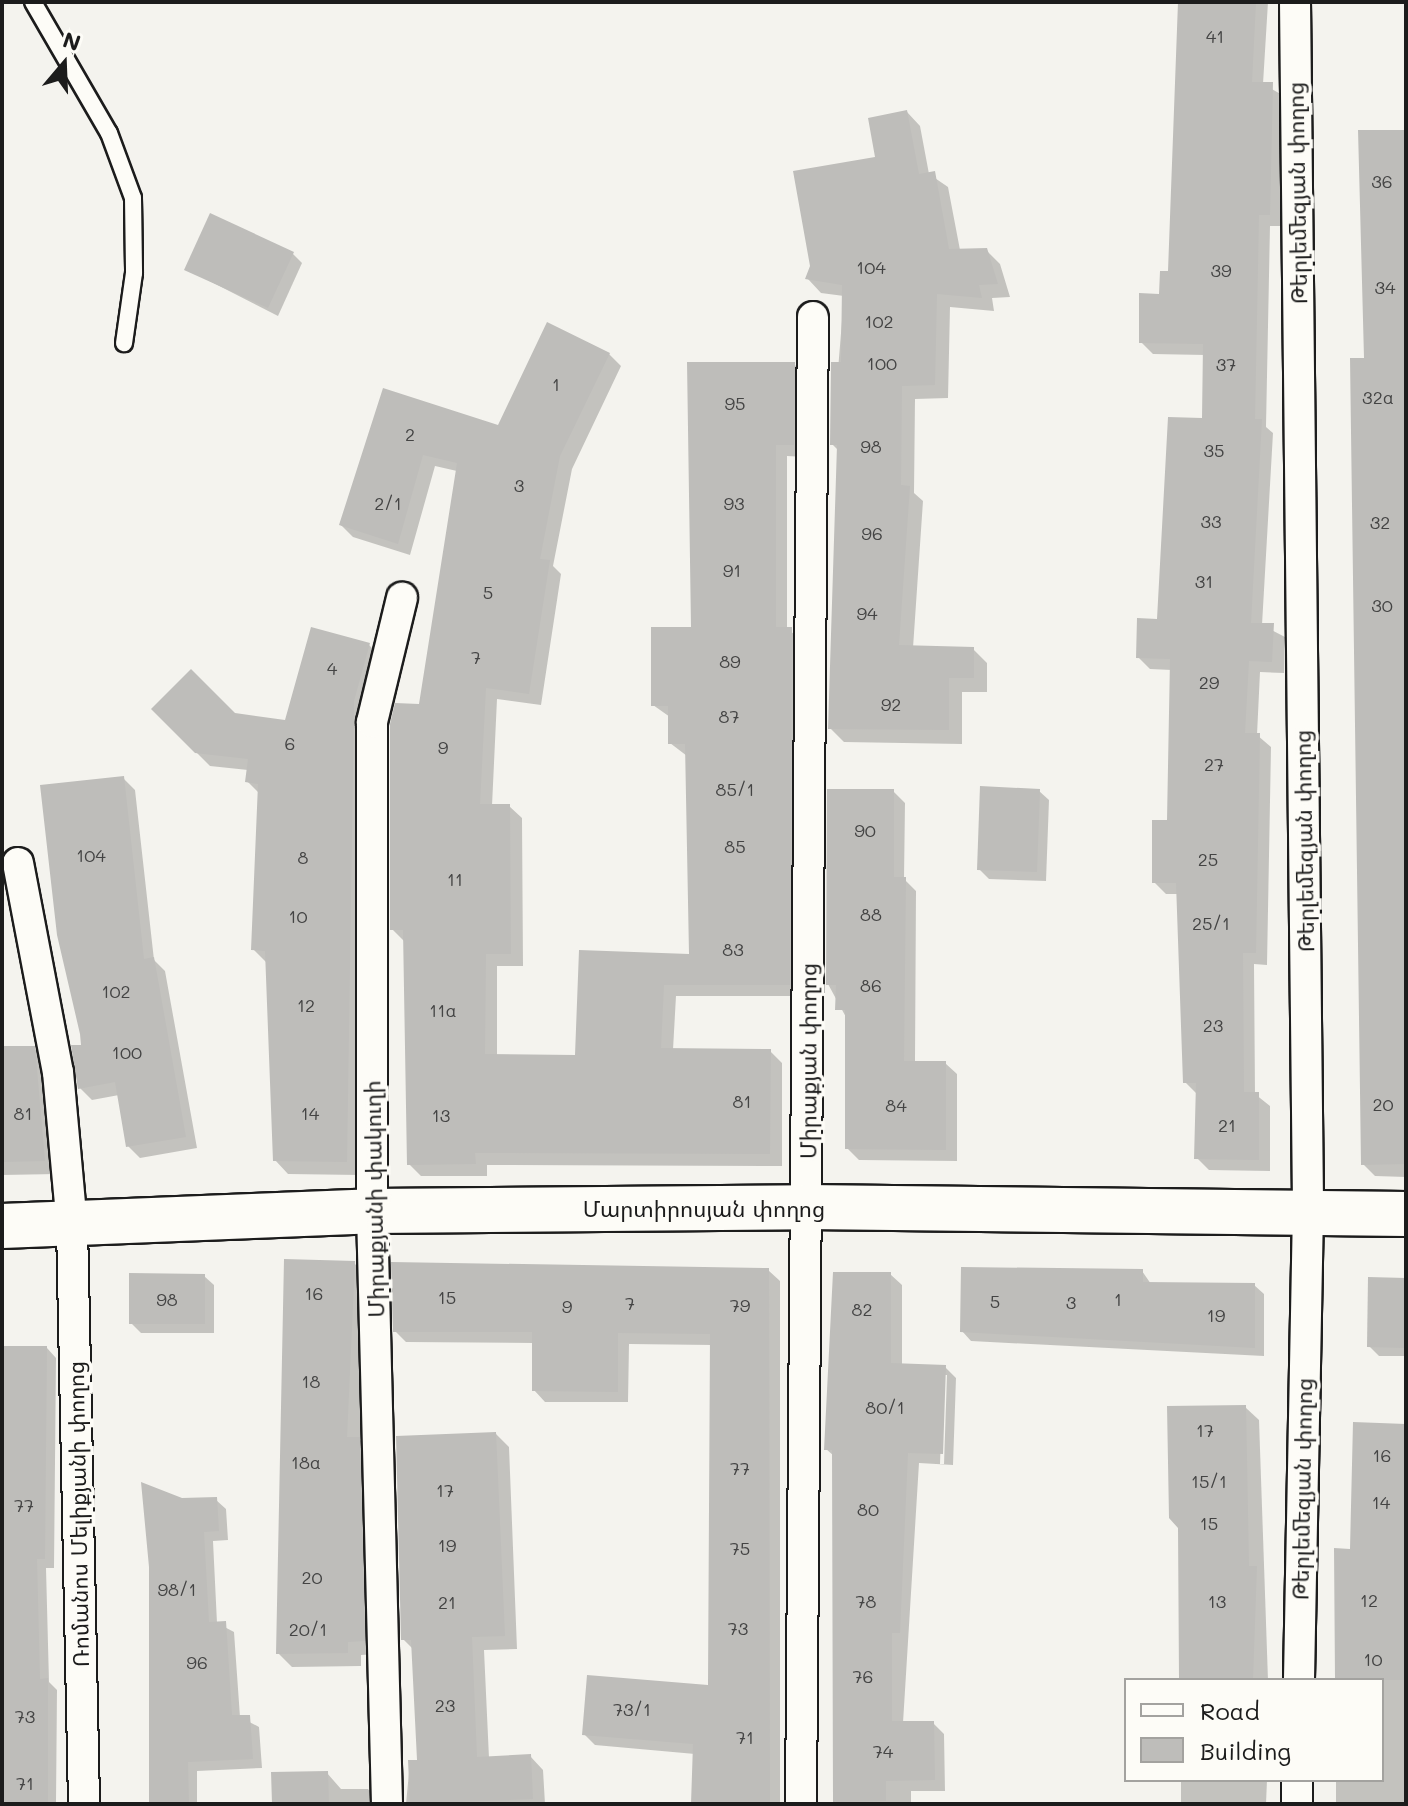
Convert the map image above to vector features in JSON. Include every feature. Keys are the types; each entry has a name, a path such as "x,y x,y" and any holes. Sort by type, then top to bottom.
{"street":[{"name":"Թերլեմեզյան փողոց","path":"1295,2 1308,1210 1299,1678"},
{"name":"Միրաքյան փողոց","path":"801,1804 813,317"},
{"name":"Միրաքյանի փակուղի","path":"387,1804 372,1211 372,722 402,598"},
{"name":"Ռոմանոս Մելիքյանի փողոց","path":"18,863 58,1072 72,1225 84,1804"},
{"name":"Մարտիրոսյան փողոց","path":"2,1226 372,1211 807,1207 1308,1210 1406,1214"},
{"path":"1297,1782 1297,1804"}],"lane":[{"path":"33,2 109,133 133,198 134,273 124,343"}],"building":[{"path":"1178,2 1256,2 1252,82 1273,82 1270,215 1259,215 1255,419 1262,419 1251,623 1274,623 1272,662 1249,661 1245,733 1260,733 1256,953 1243,953 1244,1092 1259,1092 1259,1160 1194,1159 1196,1083 1183,1083 1176,883 1152,883 1152,820 1167,820 1170,659 1136,658 1137,618 1157,619 1168,417 1202,418 1203,344 1139,343 1139,293 1159,294 1160,271 1168,271"},
{"path":"907,110 919,174 935,171 949,249 987,248 998,284 979,285 982,298 937,294 935,385 902,386 901,485 910,486 899,645 974,647 974,678 949,678 949,730 828,729 837,445 830,445 831,362 841,362 842,285 805,279 810,266 793,171 875,157 868,118"},
{"path":"1358,130 1406,130 1406,1164 1361,1165 1350,358 1364,358"},
{"path":"210,213 294,252 268,308 184,270"},
{"path":"547,322 610,353 560,456 540,559 550,560 529,694 486,688 480,804 510,804 511,954 486,954 485,1054 575,1055 579,950 689,954 685,744 668,744 668,706 651,706 651,627 691,627 687,362 795,362 794,445 776,445 776,627 792,627 790,985 664,985 661,1048 771,1049 770,1154 475,1153 476,1164 407,1165 403,930 390,930 390,724 395,703 419,704 457,463 423,455 398,544 339,525 383,388 498,425"},
{"path":"311,627 370,643 354,701 347,1162 273,1161 265,951 251,950 258,784 245,782 248,759 195,753 151,709 191,669 235,713 285,720"},
{"path":"124,776 144,959 154,957 186,1137 126,1147 115,1082 78,1089 71,1045 81,1045 80,1034 57,935 40,785"},
{"path":"980,786 1040,789 1037,872 977,870"},
{"path":"827,789 894,789 894,877 906,877 904,1061 946,1061 946,1150 845,1149 845,1010 835,1010 836,985 826,985"},
{"path":"2,1046 35,1046 45,1161 2,1162"},
{"path":"284,1259 355,1261 347,1437 360,1437 365,1641 348,1642 348,1653 276,1654"},
{"path":"391,1262 769,1268 770,1804 691,1804 693,1744 582,1735 587,1675 708,1685 710,1334 618,1333 618,1392 532,1391 532,1332 393,1332"},
{"path":"961,1267 1143,1269 1143,1282 1255,1283 1255,1348 960,1332"},
{"path":"833,1272 891,1272 891,1363 946,1365 943,1454 908,1453 900,1633 892,1633 892,1721 934,1721 935,1780 886,1781 886,1801 833,1802 832,1450 824,1450"},
{"path":"129,1273 205,1274 205,1324 129,1324"},
{"path":"1368,1277 1406,1278 1406,1348 1367,1347"},
{"path":"2,1346 47,1346 45,1559 37,1559 40,1679 48,1678 48,1804 2,1804"},
{"path":"1246,1405 1249,1566 1257,1566 1253,1678 1179,1678 1178,1528 1169,1518 1167,1406"},
{"path":"1353,1422 1406,1424 1406,1680 1335,1678 1334,1548 1350,1549"},
{"path":"496,1432 505,1636 472,1637 477,1757 531,1754 533,1799 410,1804 408,1760 417,1760 411,1640 401,1640 396,1436"},
{"path":"141,1482 182,1498 217,1497 219,1531 204,1532 209,1622 226,1621 232,1715 250,1715 253,1759 188,1762 189,1804 149,1804 149,1567"},
{"path":"328,1771 329,1804 272,1804 271,1772"}]}
